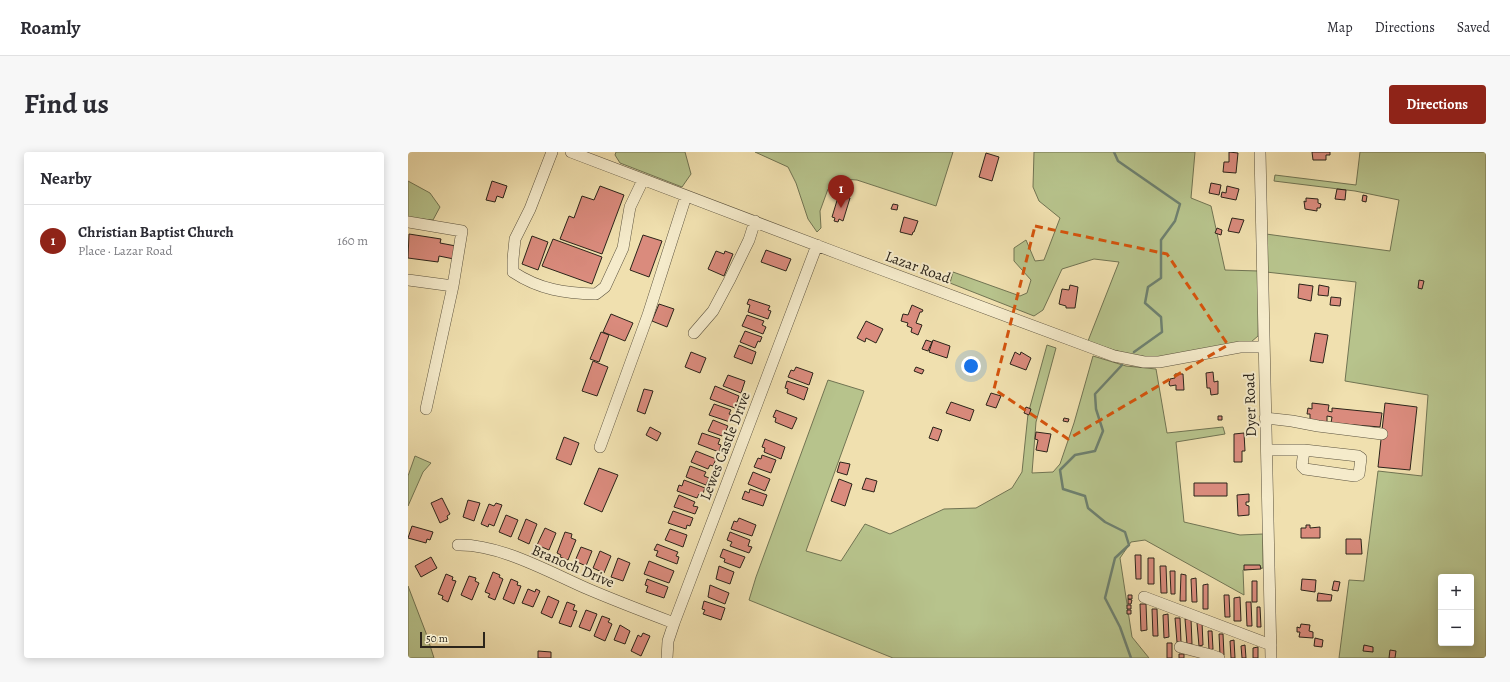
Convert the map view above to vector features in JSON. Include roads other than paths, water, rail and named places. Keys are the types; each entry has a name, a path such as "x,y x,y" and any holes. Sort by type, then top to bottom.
{"street":[{"path":"552,152 530,209 515,239 513,259 513,272 527,281 549,289 596,294 605,287 623,248 630,207 643,180"},
{"name":"Dyer Road","path":"1260,152 1263,347 1267,450 1271,658"},
{"name":"Lazar Road","path":"578,153 643,180 816,245 1101,351 1129,360 1159,362 1240,347 1263,347"},
{"path":"600,447 648,316 686,196"},
{"path":"694,333 713,311 729,281 755,221"},
{"path":"408,222 462,231 453,286 426,409"},
{"name":"Lewes Castle Drive","path":"667,658 668,641 674,623 816,245"},
{"path":"408,280 453,286"},
{"path":"1265,418 1382,434"},
{"path":"1267,450 1304,450 1358,456 1361,458 1359,474 1355,476 1305,469 1302,466 1304,450"},
{"name":"Branoch Drive","path":"458,545 472,545 504,553 606,597 674,623"},
{"path":"1144,597 1270,645"},
{"path":"1180,647 1219,658"}],"waterway":[{"path":"1114,152 1118,161 1180,204 1175,221 1161,240 1161,278 1148,287 1145,303 1161,317 1162,332 1134,352"},
{"path":"1122,365 1095,394 1096,409 1103,431 1095,451 1075,455 1060,470 1063,489 1085,496 1088,508 1105,522 1125,532 1129,545 1115,558 1105,598 1120,627 1131,658"}],"place":[{"name":"Christian Baptist Church","path":"841,208"}]}
